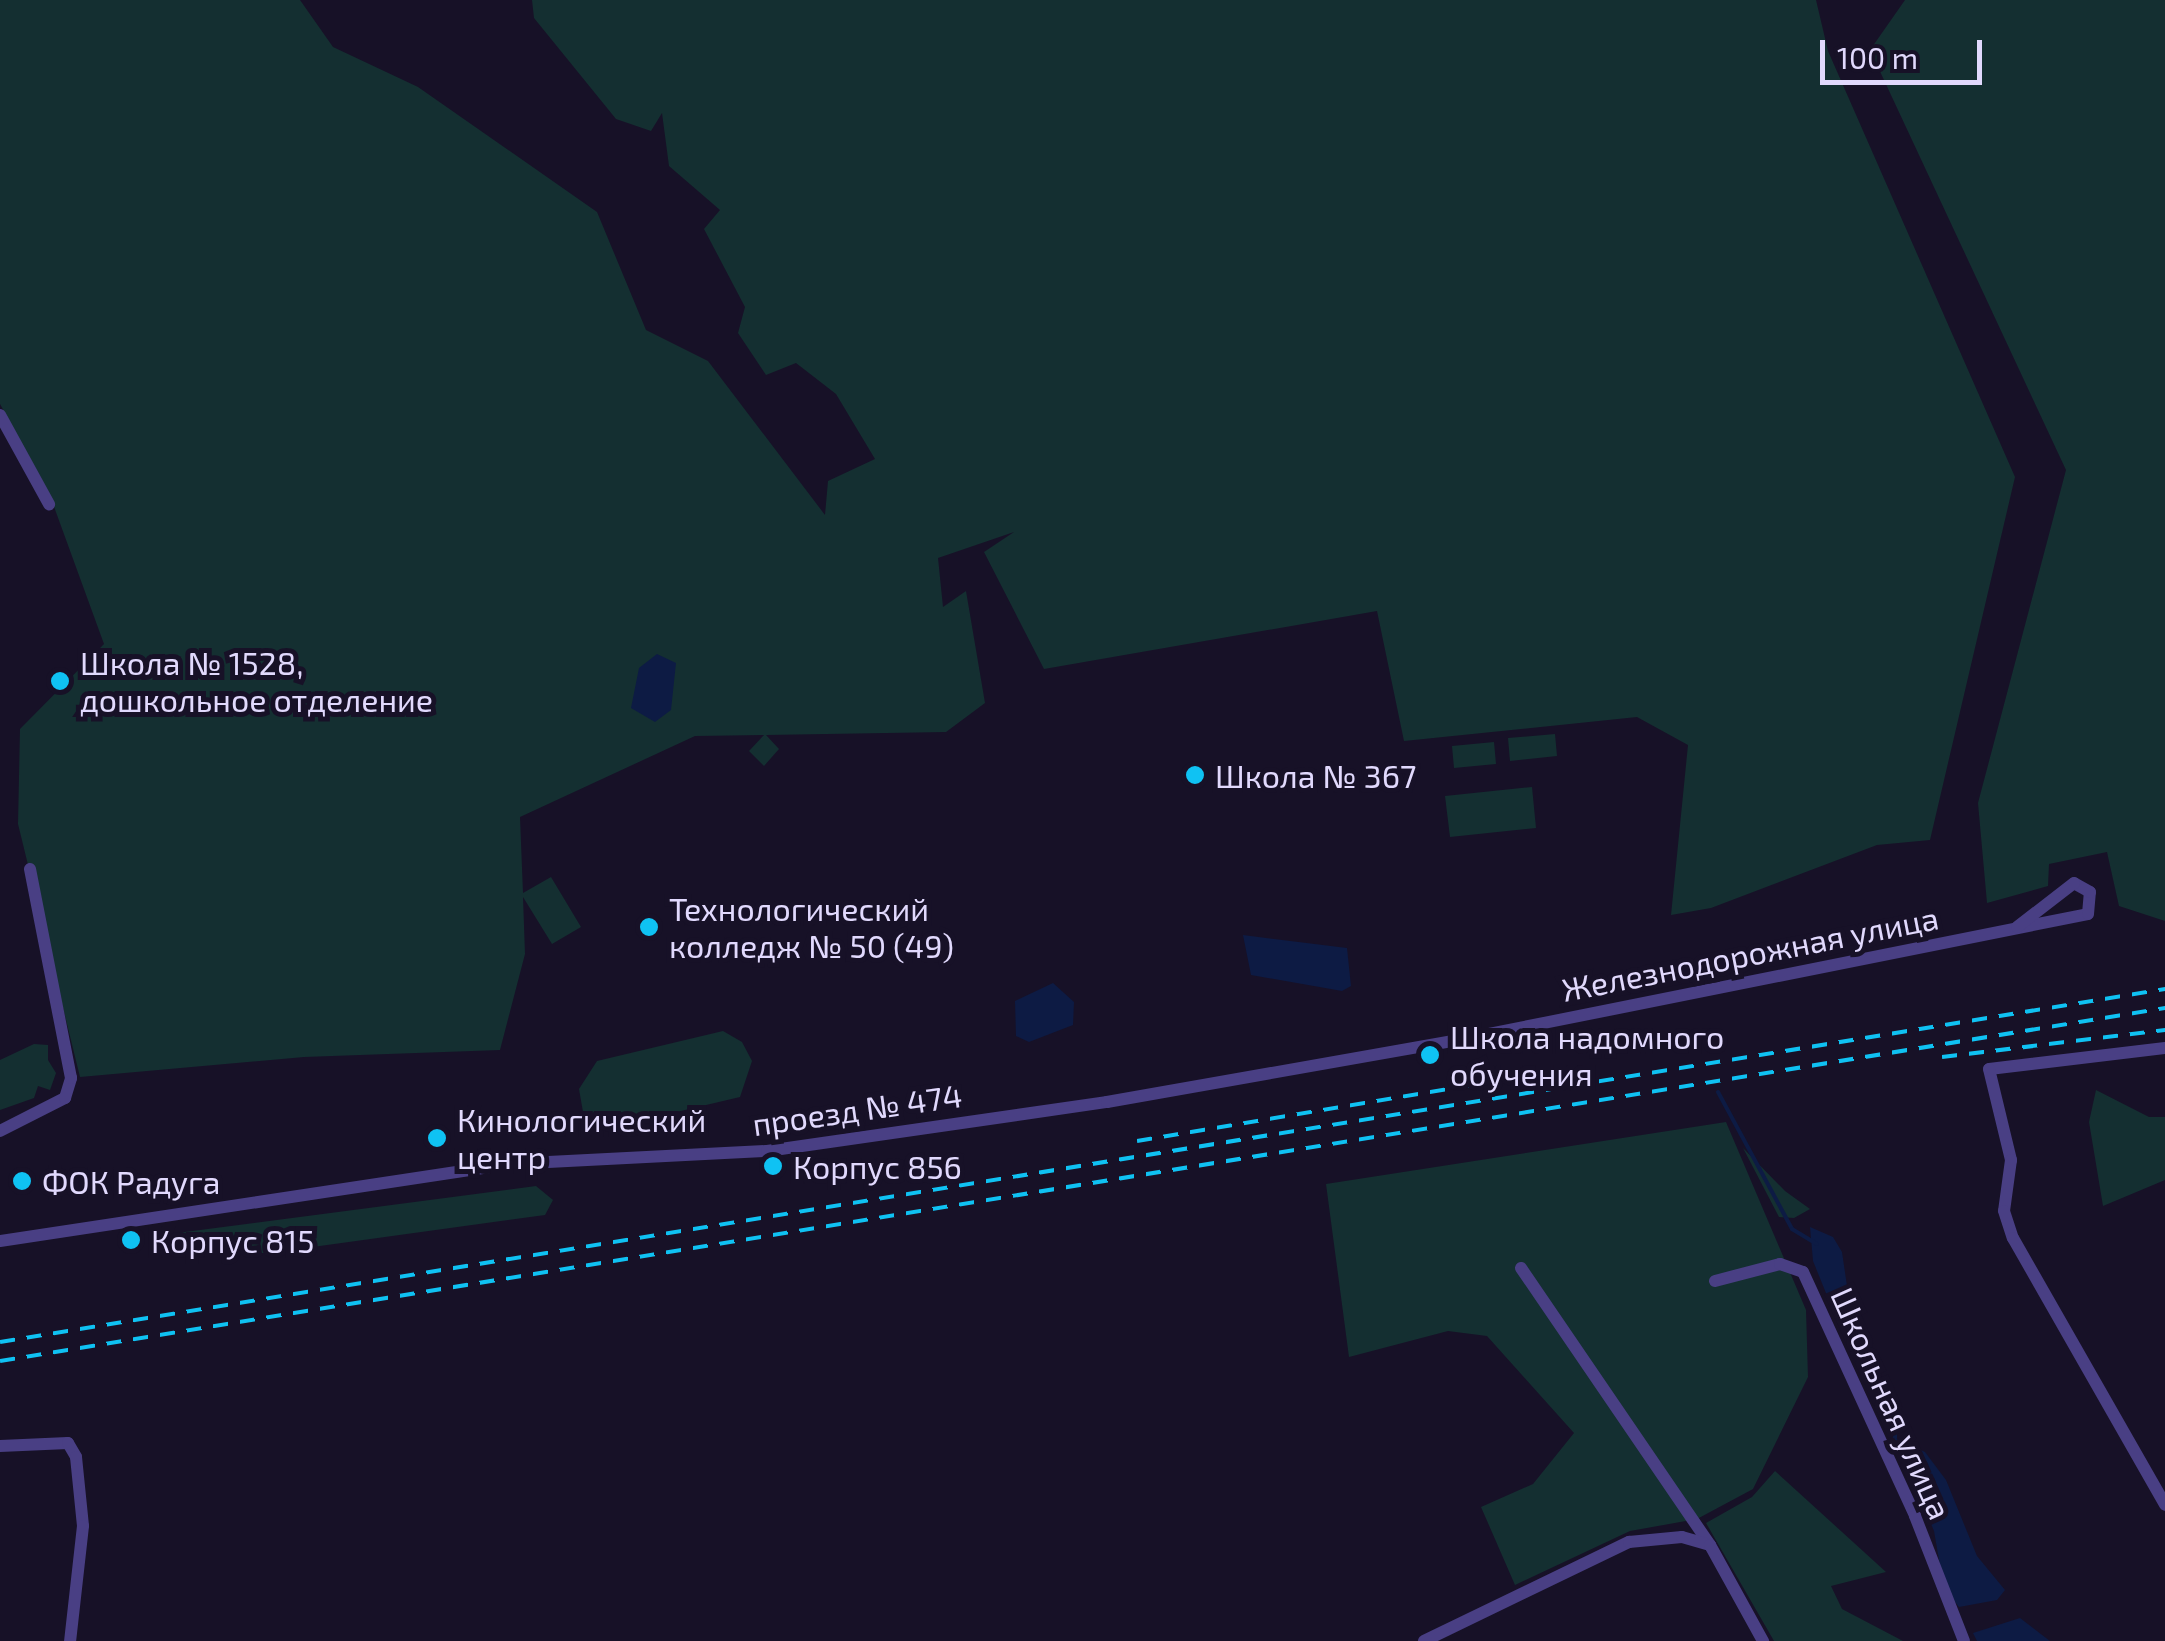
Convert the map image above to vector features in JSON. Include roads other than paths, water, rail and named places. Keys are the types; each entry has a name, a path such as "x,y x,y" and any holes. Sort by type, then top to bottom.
{"street":[{"path":"0,415 48,504"},
{"path":"0,1132 65,1098 71,1078 30,868"},
{"name":"Железнодорожная улица","path":"1422,1046 2088,914 2090,892 2074,883 2017,928"},
{"name":"проезд № 474","path":"0,1241 508,1164 786,1148 1107,1102 1422,1046"},
{"path":"2165,1048 1990,1069 1995,1077 2011,1160 2004,1211 2013,1238 2165,1505"},
{"name":"Школьная улица","path":"1715,1281 1780,1264 1803,1272 1916,1516 1964,1641"},
{"path":"1520,1268 1710,1545 1763,1641"},
{"path":"0,1446 68,1444 76,1457 83,1526 70,1641"},
{"path":"1424,1641 1629,1542 1682,1536 1710,1545"}],"water":[{"path":"657,654 676,663 671,710 655,722 631,708 639,668"},
{"path":"1243,935 1347,948 1351,986 1342,991 1251,975"},
{"path":"1053,983 1074,1002 1073,1025 1029,1042 1016,1036 1015,1001"},
{"path":"1810,1227 1833,1237 1842,1252 1852,1320 1880,1360 1865,1370 1843,1335 1813,1261"},
{"path":"1895,1438 1925,1452 1946,1480 1977,1556 2005,1590 1997,1600 1959,1607 1944,1588 1934,1531"},
{"path":"2020,1618 2050,1641 1977,1641 1973,1633"}],"waterway":[{"path":"1718,1092 1792,1229 1817,1244"},
{"path":"1868,1367 1870,1391 1895,1399 1895,1438"}],"railway":[{"path":"0,1342 2165,989"},
{"path":"0,1361 2165,1008"},
{"path":"1942,1057 2165,1030"},
{"path":"1137,1141 1561,1070"}],"place":[{"name":"Школа № 1528, дошкольное отделение","path":"60,681"},
{"name":"Школа № 367","path":"1195,775"},
{"name":"Технологический колледж № 50 (49)","path":"649,927"},
{"name":"Школа надомного обучения","path":"1430,1055"},
{"name":"Кинологический центр","path":"437,1138"},
{"name":"Корпус 856","path":"773,1166"},
{"name":"ФОК Радуга","path":"22,1181"},
{"name":"Корпус 815","path":"131,1240"}]}
